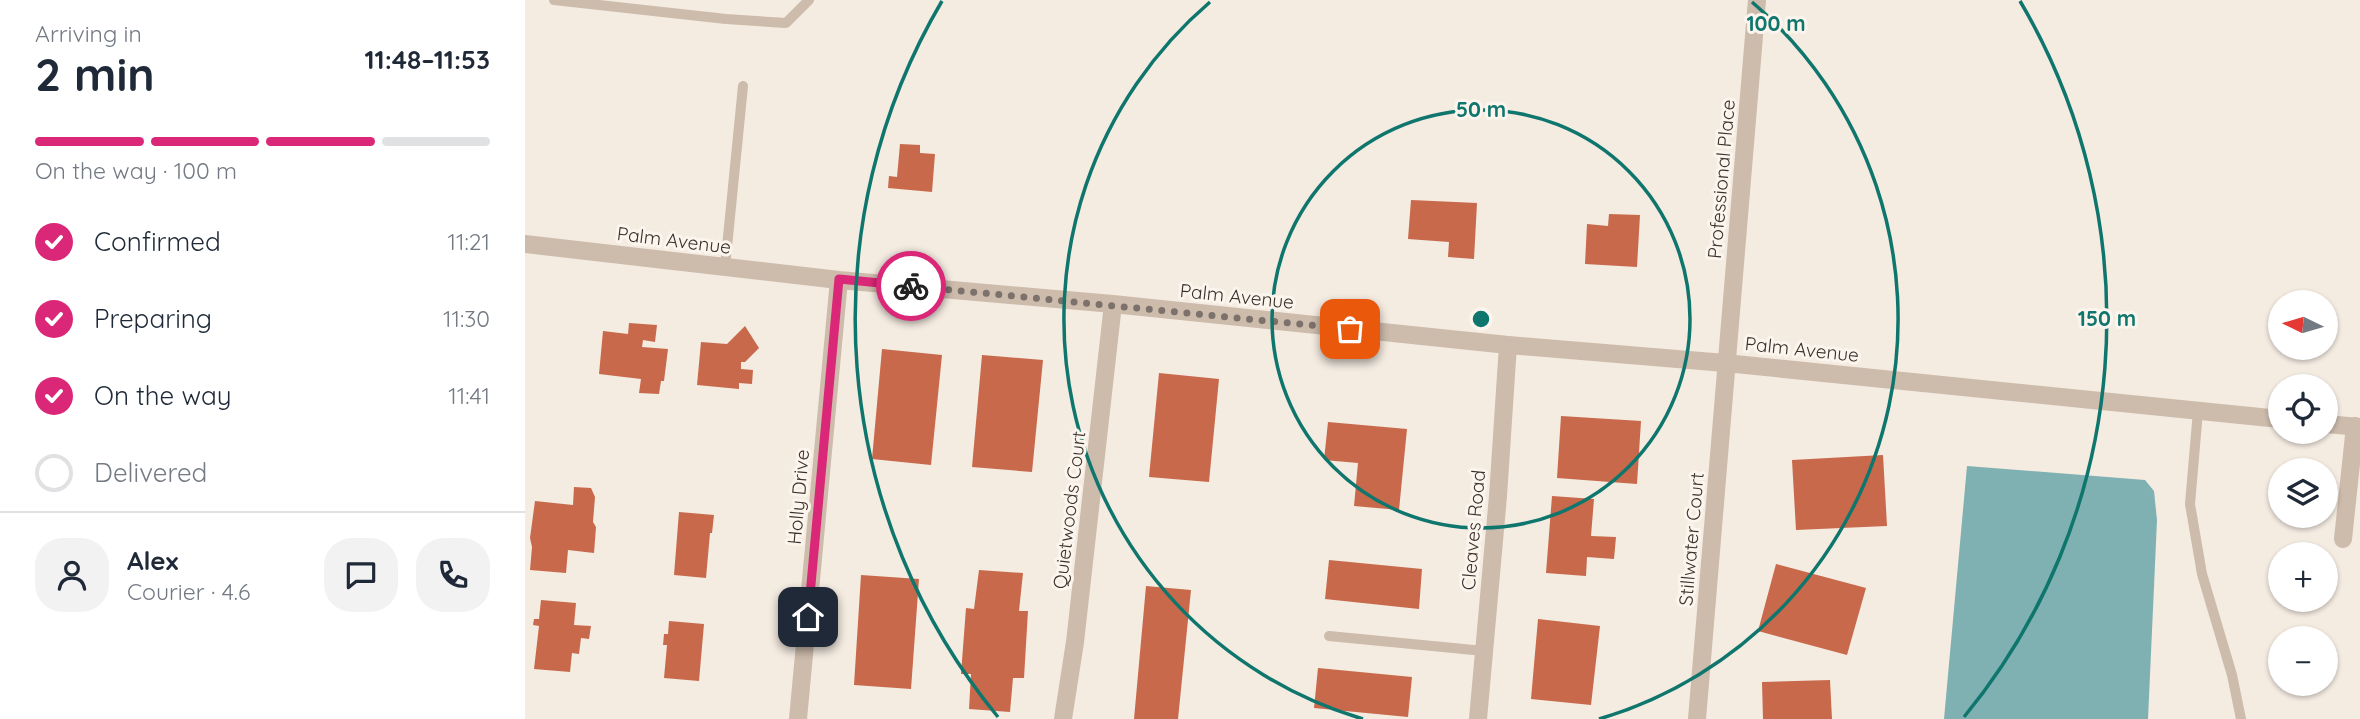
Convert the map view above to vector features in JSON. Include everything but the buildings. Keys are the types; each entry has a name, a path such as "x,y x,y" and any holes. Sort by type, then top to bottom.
{"street":[{"name":"Professional Place","path":"1725,363 1757,0"},
{"name":"Palm Avenue","path":"525,243 839,279 2268,418"},
{"name":"Holly Drive","path":"798,719 839,279"},
{"name":"Quietwoods Court","path":"1063,719 1078,616 1113,304"},
{"name":"Cleaves Road","path":"1478,719 1508,345"},
{"name":"Stillwater Court","path":"1697,719 1725,363"},
{"path":"2338,425 2357,427 2353,506 2343,539"}],"lane":[{"path":"554,0 786,23 809,0"},
{"path":"726,267 743,86"},
{"path":"2198,411 2190,504 2203,574 2232,674 2241,719"},
{"path":"1329,636 1484,651"}],"water":[{"path":"1967,466 2145,480 2154,491 2157,520 2148,719 1944,719"}],"way so far":[{"path":"911,286 1350,329"}],"route":[{"path":"808,617 839,279 911,286"}]}
